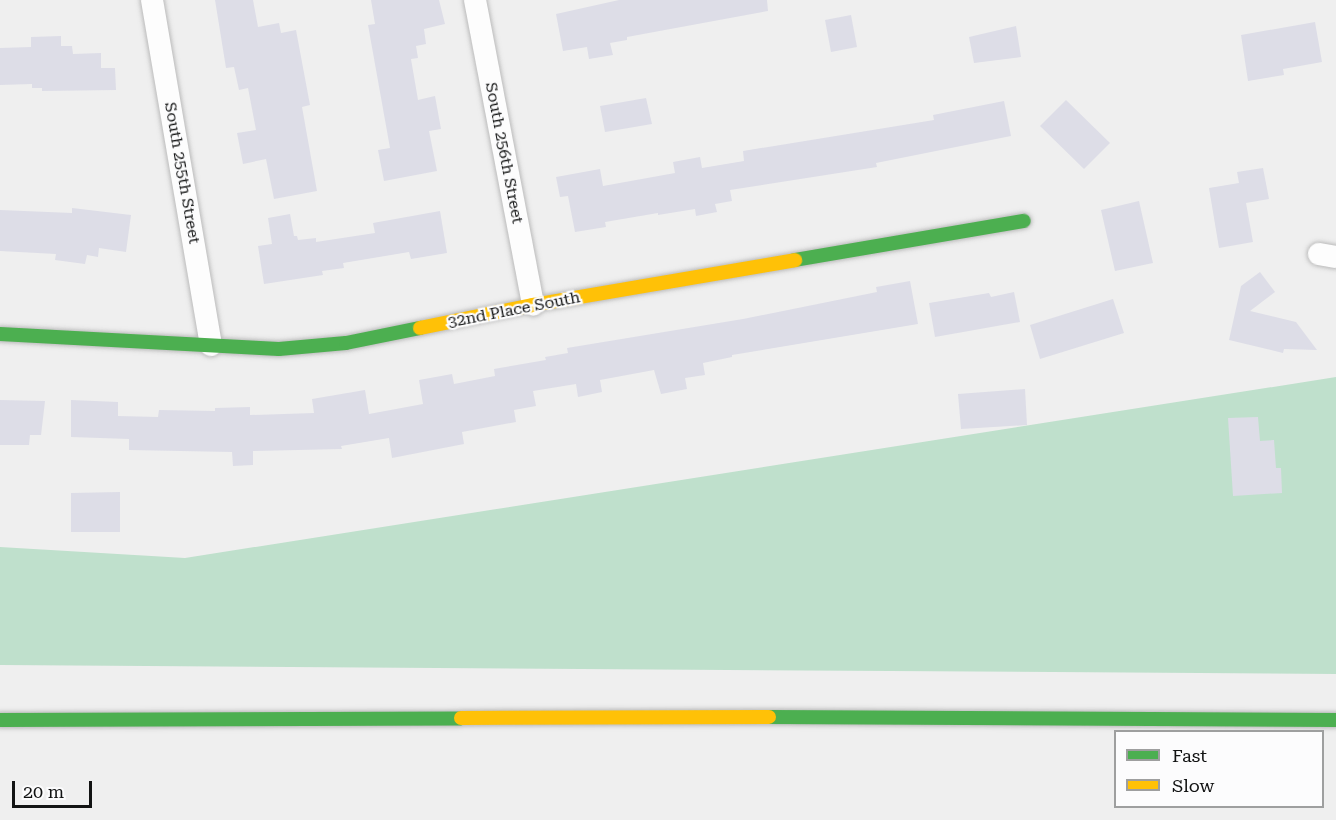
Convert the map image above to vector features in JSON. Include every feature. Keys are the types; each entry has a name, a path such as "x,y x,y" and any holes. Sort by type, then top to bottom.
{"main road":[{"name":"32nd Place South","path":"0,334 279,349 346,343 533,305 1024,220"},
{"path":"0,720 842,717 1336,720"}],"street":[{"name":"South 255th Street","path":"152,0 211,345"},
{"name":"South 256th Street","path":"475,0 533,305"}],"green space":[{"path":"1336,377 1336,674 0,665 0,547 185,558"}],"building":[{"path":"215,0 253,0 258,27 279,23 281,33 296,30 310,105 302,107 317,191 274,199 266,159 243,164 237,133 256,130 248,88 239,90 234,67 226,68"},
{"path":"371,0 439,0 445,24 424,29 426,44 416,46 418,58 411,59 418,100 435,96 441,129 429,131 437,171 384,181 378,150 390,148 368,25 375,24"},
{"path":"619,0 767,0 768,11 627,37 627,40 610,43 613,55 589,59 587,47 563,51 556,14"},
{"path":"851,15 857,47 831,52 825,20"},
{"path":"1315,22 1322,62 1283,69 1284,75 1248,81 1241,35"},
{"path":"1016,26 1021,57 974,63 969,37"},
{"path":"61,36 61,46 72,46 73,54 101,53 101,68 115,68 116,90 42,91 42,88 32,88 32,84 0,85 0,48 31,47 31,37"},
{"path":"646,98 652,124 605,132 600,106"},
{"path":"1066,100 1110,143 1084,169 1040,126"},
{"path":"1004,101 1011,136 876,163 877,167 730,190 732,201 715,204 717,212 696,216 695,209 658,215 658,213 605,222 606,227 575,232 568,196 560,197 556,177 600,169 603,186 675,173 673,162 700,157 702,168 744,161 743,151 934,120 933,115"},
{"path":"1263,168 1269,199 1246,203 1253,242 1219,248 1209,188 1239,183 1237,172"},
{"path":"1139,201 1153,263 1115,271 1101,210"},
{"path":"72,208 131,215 126,252 99,248 98,257 87,255 85,264 55,260 56,254 0,251 0,210 72,213"},
{"path":"440,211 447,253 411,259 409,252 343,263 344,268 322,271 323,275 264,284 258,246 272,244 268,218 290,214 294,236 297,236 298,240 316,238 316,242 375,233 373,223"},
{"path":"1260,272 1275,292 1250,311 1296,322 1317,350 1284,349 1283,353 1229,340 1241,286"},
{"path":"910,281 918,324 732,355 732,357 703,363 705,375 685,378 687,389 661,394 654,370 600,380 602,392 578,397 576,384 533,391 536,406 514,410 516,422 462,432 464,444 392,458 389,438 341,446 342,449 253,451 253,465 233,466 232,452 129,450 129,439 71,437 71,400 118,402 118,416 158,417 159,410 215,411 215,408 250,407 250,415 314,413 312,399 365,390 369,414 423,404 419,380 452,374 454,384 495,376 494,369 546,360 545,357 568,353 567,348 743,319 877,292 876,287"},
{"path":"1014,292 1020,322 935,337 929,303 989,293 991,297"},
{"path":"1113,299 1124,333 1040,359 1030,325"},
{"path":"1025,389 1027,425 961,429 958,394"},
{"path":"0,400 45,401 41,435 30,435 29,445 0,445"},
{"path":"1258,417 1260,441 1274,440 1276,468 1281,468 1282,493 1233,496 1228,418"},
{"path":"120,492 120,532 71,532 71,493"}],"traffic: fast":[{"path":"795,260 1024,221"},
{"path":"0,334 279,349 346,343 420,328"},
{"path":"769,717 1336,720"},
{"path":"0,720 461,718"}],"traffic: slow":[{"path":"420,328 533,305 795,260"},
{"path":"461,718 769,717"}]}
